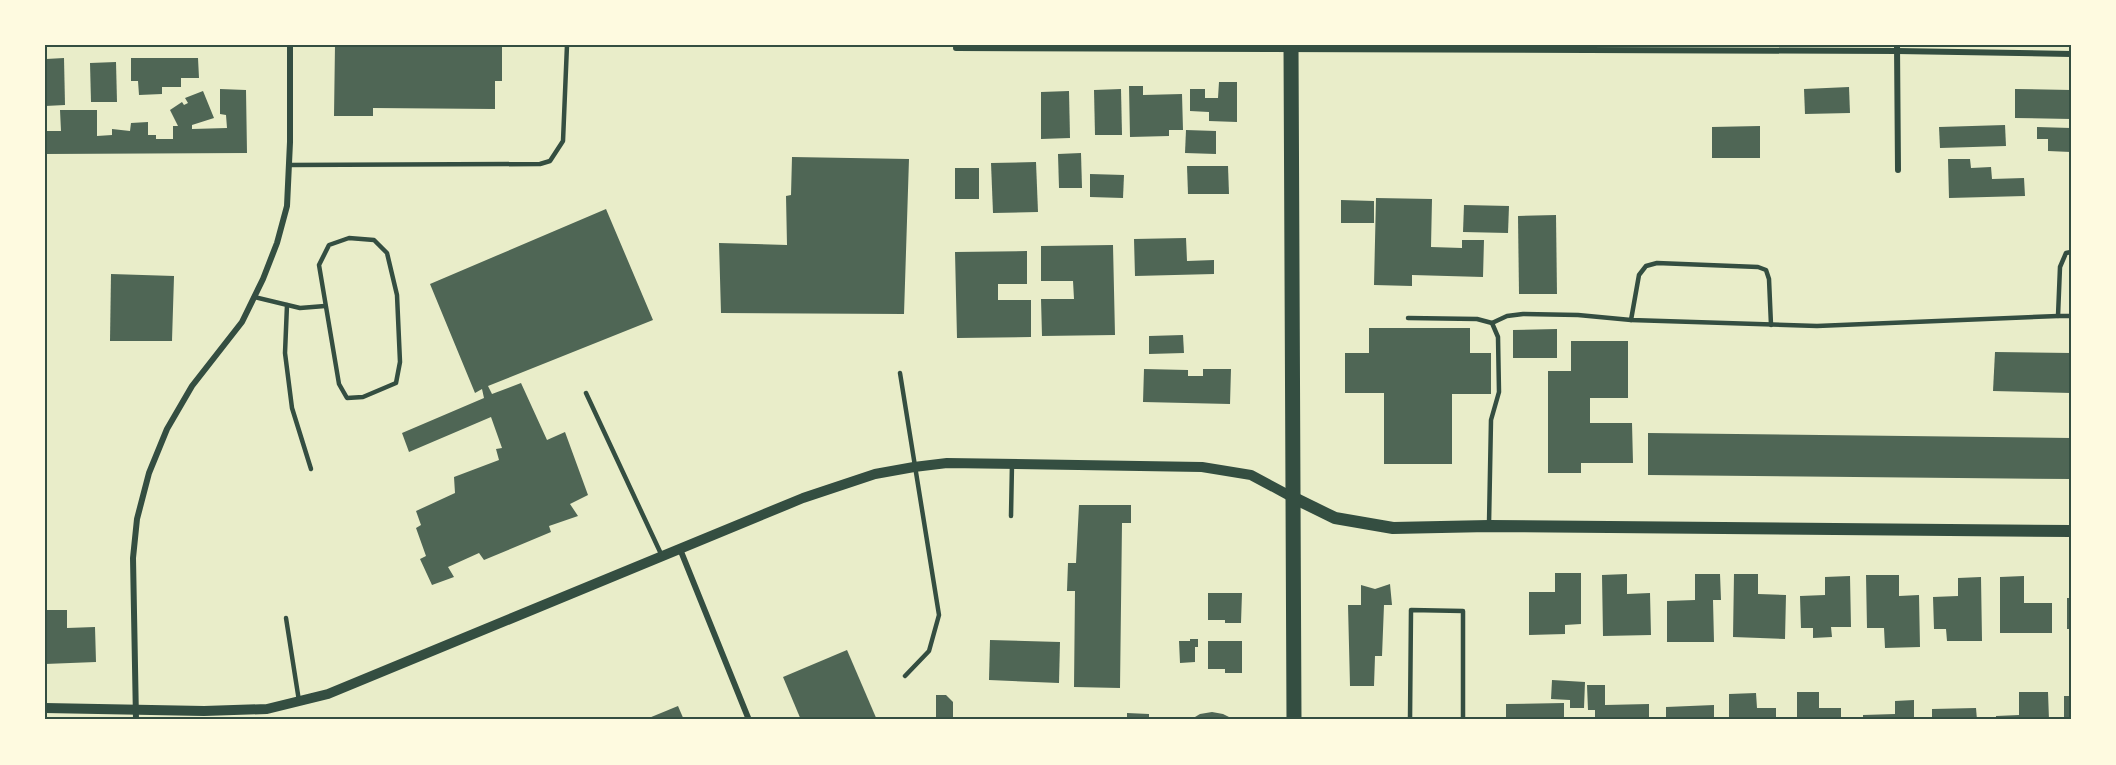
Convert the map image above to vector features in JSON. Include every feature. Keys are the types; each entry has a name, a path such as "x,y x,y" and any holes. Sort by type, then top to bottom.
{"main road":[{"path":"1291,48 1294,720"},
{"path":"1292,497 1335,518 1393,528 1489,526 2071,531"}],"street":[{"path":"136,714 133,558 137,519 149,473 167,429 192,386 242,322 263,279 280,234 287,206 290,45"},
{"path":"956,48 1897,48 2071,54"},
{"path":"1897,48 1898,170"},
{"path":"45,708 136,714 267,709 328,694 803,498 875,474 914,467 947,463 1202,467 1251,475 1292,497"},
{"path":"680,549 749,720"}],"lane":[{"path":"289,165 540,164 550,160 563,141 567,45"},
{"path":"349,238 374,240 387,253 397,295 400,362 396,383 363,397 347,398 339,384 324,306 319,265 329,245 349,238"},
{"path":"2058,316 2060,267 2066,253 2071,252"},
{"path":"1631,320 1639,275 1646,266 1657,263 1758,267 1766,270 1769,279 1772,325"},
{"path":"254,297 300,308 324,306"},
{"path":"287,305 285,353 292,408 311,469"},
{"path":"1408,318 1477,319 1492,323 1507,316 1523,314 1817,326 2071,316"},
{"path":"1489,526 1491,420 1499,392 1498,337 1492,323"},
{"path":"900,373 939,615 929,651 904,676"},
{"path":"586,393 662,556"},
{"path":"1011,516 1012,464"},
{"path":"1410,720 1411,610 1463,611 1463,720"},
{"path":"286,618 299,701"}],"building":[{"path":"45,45 211,45 211,47 45,47"},
{"path":"335,45 502,45 502,81 495,81 495,109 373,108 373,116 334,116"},
{"path":"64,58 65,105 45,106 46,59"},
{"path":"131,58 198,58 199,78 181,78 181,87 162,87 162,94 139,95 138,81 131,81"},
{"path":"116,62 117,102 91,102 90,63"},
{"path":"1219,82 1237,82 1237,122 1209,121 1209,112 1190,111 1190,89 1205,89 1205,98 1218,98"},
{"path":"1129,86 1143,86 1143,95 1182,94 1183,130 1169,130 1169,136 1130,137"},
{"path":"1849,87 1850,113 1805,114 1804,89"},
{"path":"220,89 246,90 247,153 45,154 45,131 61,131 60,110 97,110 97,136 112,135 112,129 130,131 131,123 148,122 148,135 156,135 156,139 173,139 173,126 178,126 170,110 182,102 184,105 188,103 185,98 203,91 214,118 192,125 192,129 227,128 226,115 220,114"},
{"path":"1121,89 1122,135 1095,135 1094,90"},
{"path":"2015,89 2071,90 2071,119 2015,118"},
{"path":"1069,91 1070,138 1041,139 1041,92"},
{"path":"2005,125 2006,146 1940,148 1939,127"},
{"path":"1760,126 1760,158 1712,158 1712,127"},
{"path":"2037,127 2071,128 2071,152 2048,151 2048,139 2037,139"},
{"path":"1186,130 1216,131 1216,154 1185,153"},
{"path":"1081,153 1082,188 1059,188 1058,154"},
{"path":"792,157 909,159 904,314 721,313 719,243 787,245 786,196 791,195"},
{"path":"1948,159 1970,159 1971,168 1991,167 1992,179 2024,178 2025,196 1949,198"},
{"path":"1036,162 1038,212 993,213 991,163"},
{"path":"1187,166 1228,166 1229,194 1188,194"},
{"path":"955,168 979,168 979,199 955,199"},
{"path":"1090,174 1124,175 1123,198 1090,197"},
{"path":"1376,198 1432,199 1431,247 1462,248 1462,240 1484,240 1483,277 1412,275 1412,286 1374,285"},
{"path":"1341,200 1374,201 1374,223 1341,223"},
{"path":"1464,205 1509,206 1508,233 1463,232"},
{"path":"606,209 653,320 488,386 492,394 521,383 547,440 565,432 588,495 570,504 578,516 549,526 551,532 484,560 479,553 448,567 454,577 432,585 420,559 426,556 416,528 421,525 416,511 455,493 454,477 499,460 496,449 502,448 491,417 409,452 402,433 484,398 482,389 475,393 430,284"},
{"path":"1556,215 1557,294 1519,294 1518,216"},
{"path":"1186,238 1187,261 1214,260 1214,274 1135,276 1134,239"},
{"path":"1113,245 1115,335 1042,336 1041,299 1074,299 1073,281 1041,281 1041,246"},
{"path":"1027,251 1027,284 998,284 998,300 1031,300 1031,337 957,338 955,252"},
{"path":"111,274 174,276 172,341 110,341"},
{"path":"1369,328 1470,328 1470,353 1491,353 1491,394 1452,394 1452,464 1384,464 1384,393 1345,393 1345,353 1369,353"},
{"path":"1557,329 1557,358 1513,358 1513,330"},
{"path":"1183,335 1184,353 1149,354 1149,336"},
{"path":"1571,341 1628,341 1628,398 1590,398 1590,423 1632,423 1633,463 1581,463 1581,473 1548,473 1548,371 1571,371"},
{"path":"1995,352 2071,353 2071,393 1993,391"},
{"path":"1144,369 1188,370 1188,376 1203,376 1203,369 1231,369 1230,404 1143,402"},
{"path":"1648,433 2071,438 2071,479 1648,475"},
{"path":"1079,505 1131,505 1131,523 1122,523 1120,688 1074,687 1075,591 1067,591 1068,563 1076,563"},
{"path":"1555,573 1581,573 1581,624 1565,625 1565,634 1529,635 1529,592 1555,592"},
{"path":"1627,574 1627,594 1650,593 1651,635 1603,636 1602,575"},
{"path":"1695,574 1720,574 1721,600 1713,600 1714,642 1667,642 1667,601 1695,600"},
{"path":"1734,574 1758,574 1758,594 1786,595 1785,639 1733,637"},
{"path":"1866,575 1899,575 1899,596 1919,595 1920,647 1885,648 1884,628 1867,628"},
{"path":"1850,576 1851,627 1831,627 1832,637 1813,638 1813,628 1801,628 1800,596 1825,595 1825,577"},
{"path":"2024,576 2024,603 2052,603 2052,633 2000,633 2000,577"},
{"path":"1981,577 1982,641 1947,641 1946,629 1934,629 1933,597 1958,596 1958,578"},
{"path":"1390,584 1392,605 1384,605 1382,656 1375,656 1374,686 1350,686 1348,605 1361,605 1361,585 1375,589"},
{"path":"1208,593 1242,593 1241,623 1208,620"},
{"path":"2067,598 2071,598 2071,629 2067,629"},
{"path":"45,610 67,610 67,628 95,627 96,662 45,664"},
{"path":"1190,639 1198,639 1198,647 1195,647 1195,662 1180,663 1179,641 1190,641"},
{"path":"990,640 1060,642 1059,683 989,680"},
{"path":"1208,641 1242,641 1242,673 1225,673 1225,669 1208,669"},
{"path":"847,650 877,720 801,720 783,677"},
{"path":"1552,680 1585,682 1584,708 1570,708 1570,700 1551,699"},
{"path":"1587,685 1605,685 1605,705 1649,704 1649,720 1595,720 1595,710 1588,710"},
{"path":"1797,692 1819,692 1819,708 1841,708 1841,720 1797,720"},
{"path":"2019,692 2048,692 2049,720 1996,720 1996,716 2019,715"},
{"path":"1756,693 1757,708 1776,708 1776,720 1729,720 1729,694"},
{"path":"936,695 946,695 953,702 953,720 936,720"},
{"path":"2064,696 2071,696 2071,720 2064,720"},
{"path":"1914,700 1914,720 1863,720 1863,715 1895,714 1895,701"},
{"path":"1564,703 1564,720 1506,720 1506,704"},
{"path":"1714,705 1714,720 1666,720 1666,707"},
{"path":"678,706 684,720 644,720"},
{"path":"1976,708 1977,720 1932,720 1932,709"},
{"path":"1212,712 1235,720 1190,720 1200,714"},
{"path":"1127,713 1149,714 1149,720 1127,720"}]}
